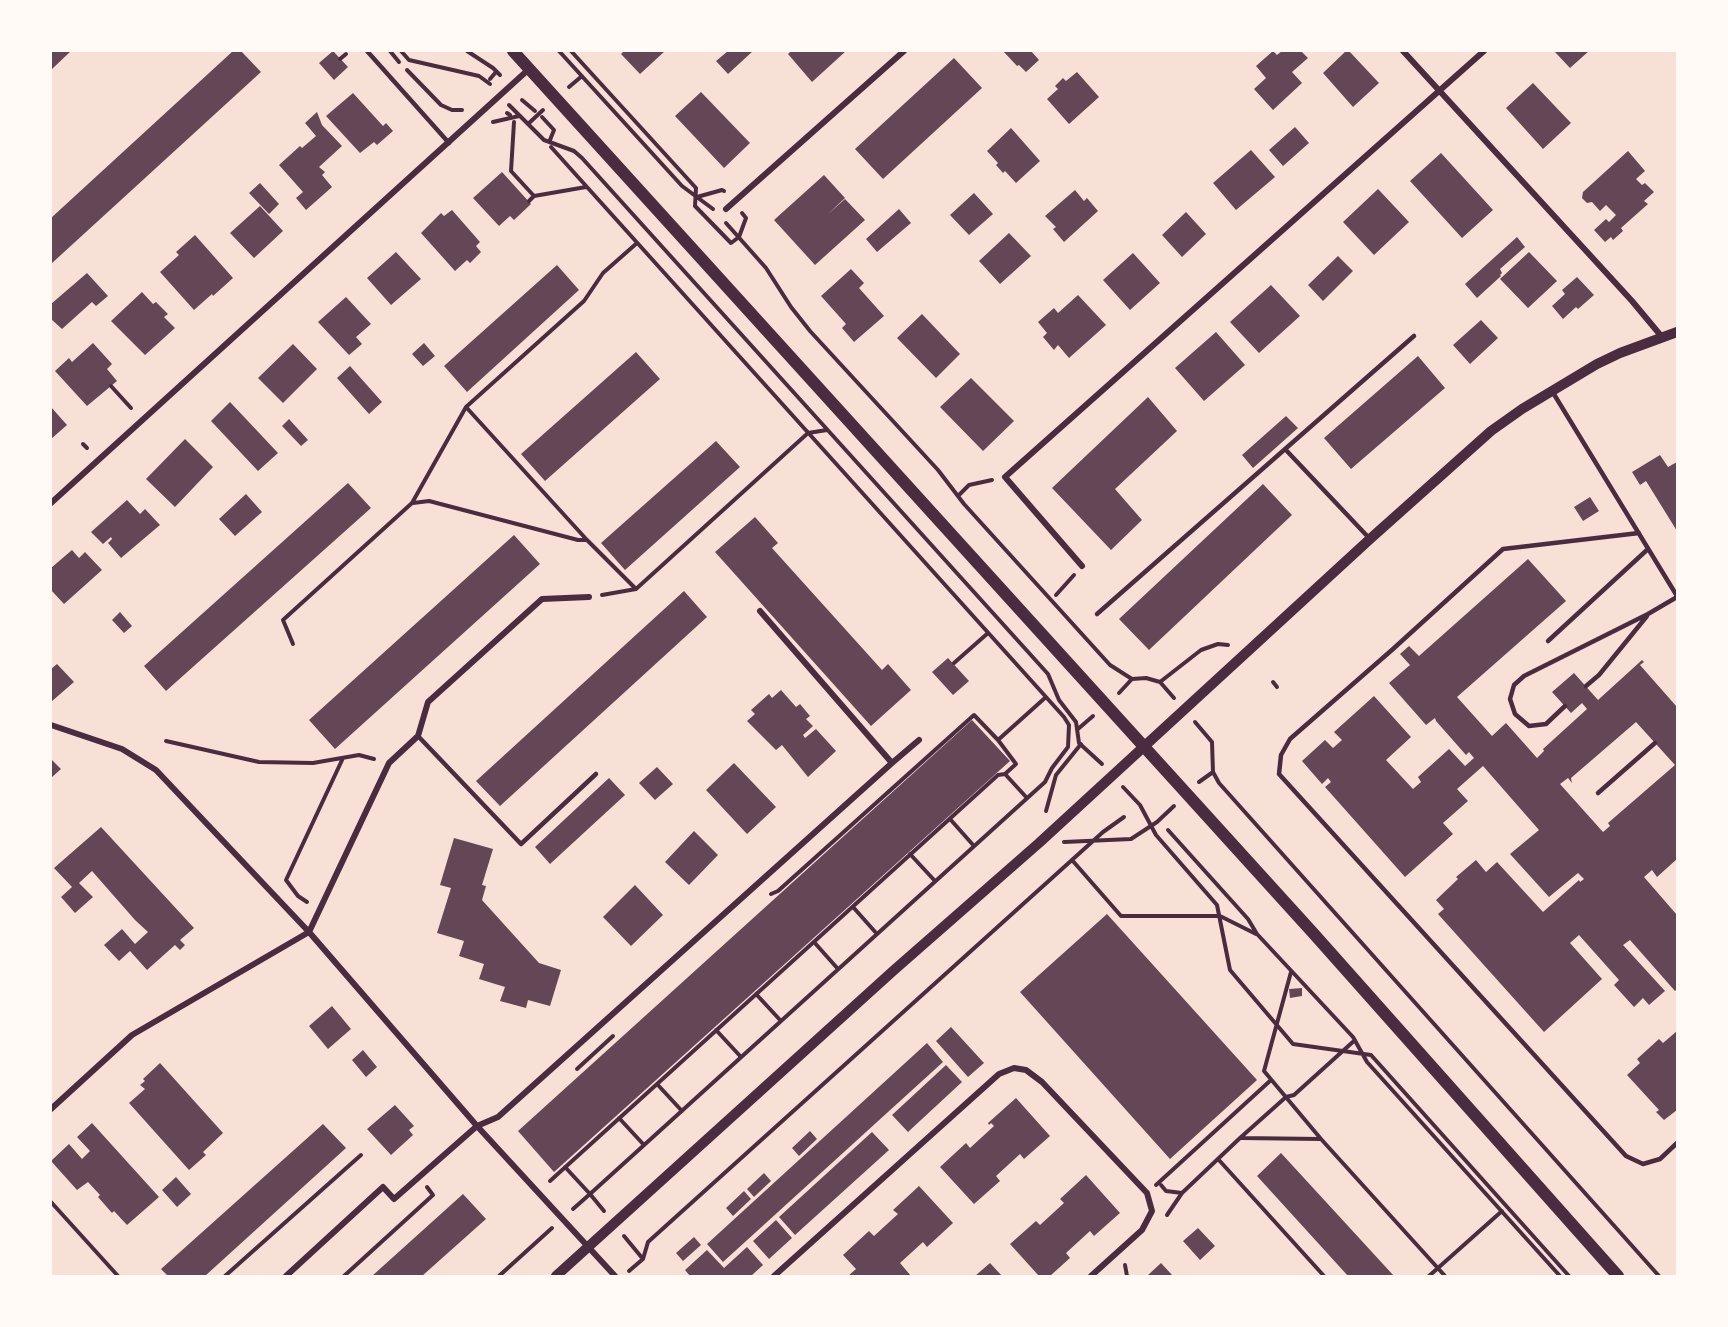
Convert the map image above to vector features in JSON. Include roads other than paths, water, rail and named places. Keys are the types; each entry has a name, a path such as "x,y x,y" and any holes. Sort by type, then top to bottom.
{"main road":[{"path":"513,51 1322,943 1618,1276"}],"street":[{"path":"726,209 904,51"},
{"path":"1403,51 1632,301 1662,338"},
{"path":"1083,566 1005,477 1484,51"},
{"path":"51,503 530,69"},
{"path":"556,1276 893,971 1039,843 1370,539 1491,432 1597,364 1620,352 1677,332"},
{"path":"51,1109 132,1035 309,932 389,763 418,736 428,702 542,598 589,597"},
{"path":"760,611 892,763"},
{"path":"51,725 122,749 156,770 309,932 477,1126 615,1276"},
{"path":"286,1276 383,1187 394,1199 477,1126 498,1117 919,740"},
{"path":"774,1276 999,1074 1014,1068 1026,1070 1042,1082 1147,1193 1152,1211 1142,1230 1091,1276"}],"lane":[{"path":"367,51 449,142"},
{"path":"1097,614 1414,336"},
{"path":"1552,391 1677,596 1648,614 1524,676 1514,685 1510,699 1515,714 1529,726 1546,724 1565,706"},
{"path":"1285,449 1370,539"},
{"path":"1639,533 1503,549 1394,649 1290,739 1281,755 1279,774 1626,1156 1643,1164 1660,1159 1677,1143"},
{"path":"1548,641 1648,549"},
{"path":"1586,687 1599,675 1648,614"},
{"path":"418,736 521,844 596,774"},
{"path":"1598,793 1655,743"}]}
